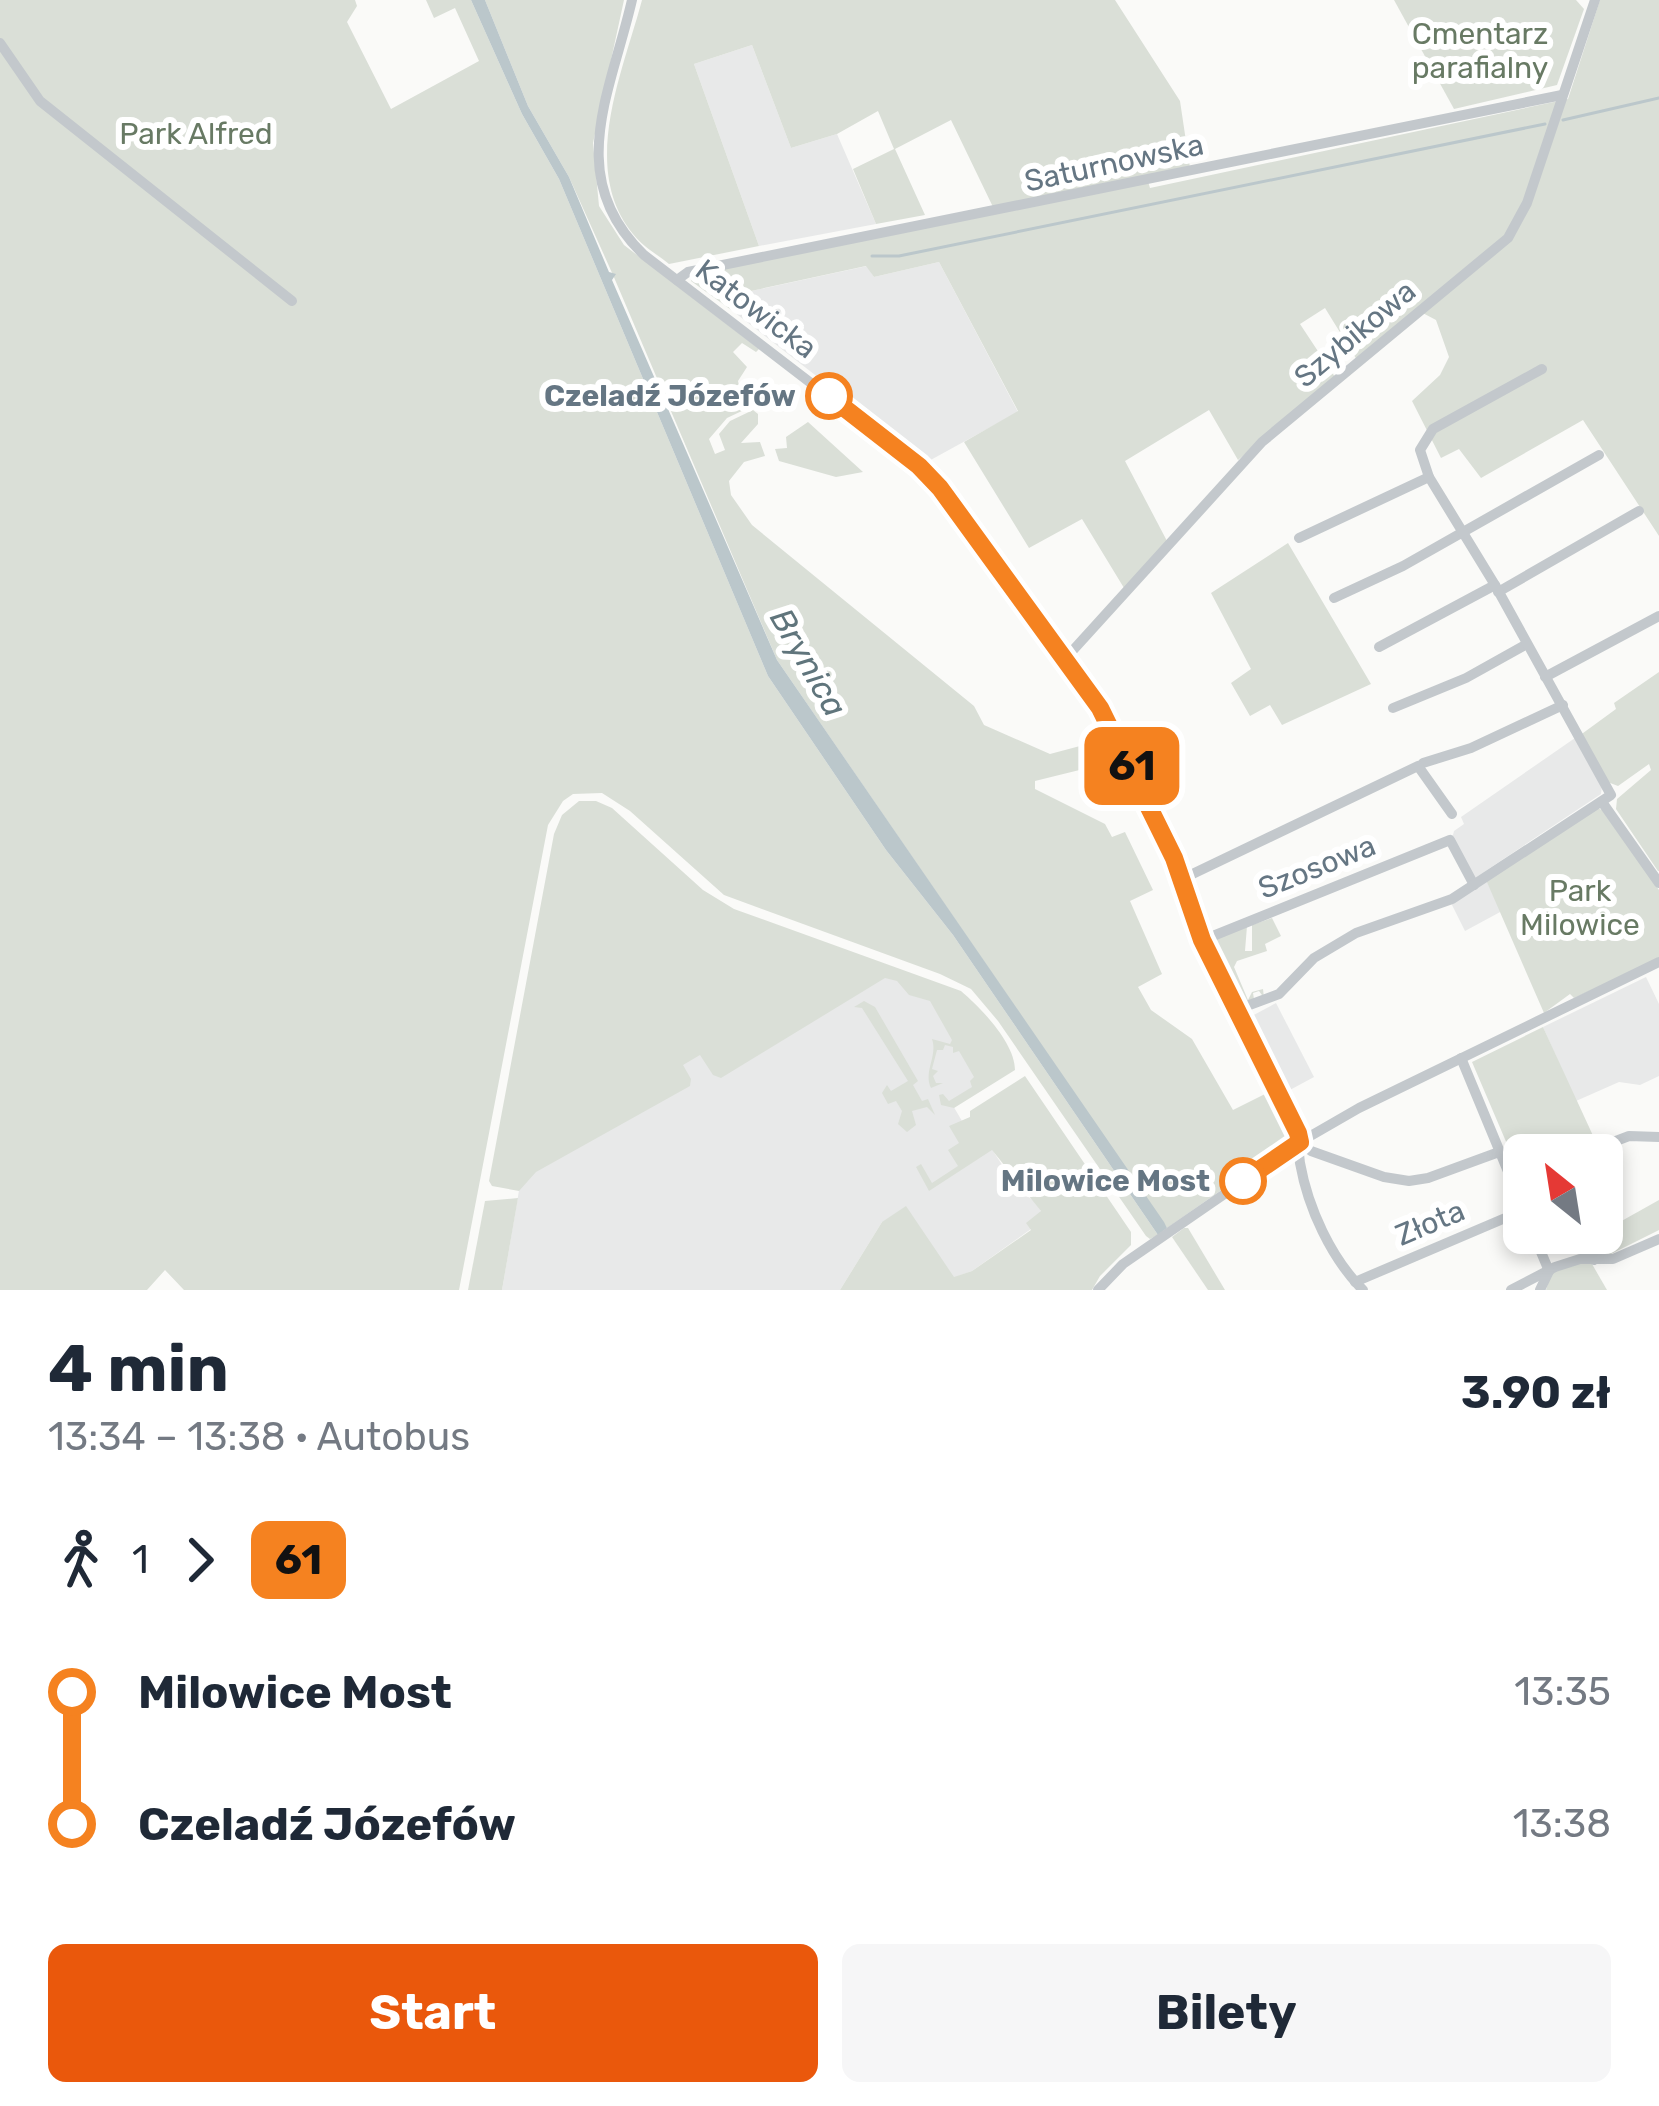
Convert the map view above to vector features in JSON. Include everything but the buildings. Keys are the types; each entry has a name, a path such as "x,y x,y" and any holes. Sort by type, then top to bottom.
{"street":[{"name":"Katowicka","path":"632,0 598,130 598,172 606,202 623,232 644,255 919,466 1065,659"},
{"name":"Szybikowa","path":"1065,659 1262,442 1508,238 1527,202 1595,0"},
{"path":"0,43 40,101 292,301"},
{"name":"Saturnowska","path":"677,280 688,272 1562,95"},
{"path":"1236,1010 1279,994 1314,958 1339,942 1440,905 1611,795 1429,477 1420,450 1433,429 1542,369"},
{"path":"1334,598 1463,532 1599,454"},
{"path":"1299,538 1429,477"},
{"path":"1378,647 1639,512"},
{"path":"1545,677 1659,616"},
{"path":"1393,708 1466,678 1525,645"},
{"path":"1065,659 1122,746 1182,879 1202,940 1290,1111 1300,1142 1301,1166 1323,1230 1359,1286"},
{"path":"1182,879 1421,765 1471,748 1563,705"},
{"path":"1421,765 1452,814"},
{"path":"1602,802 1659,883"},
{"name":"Szosowa","path":"1202,940 1450,839 1474,884"},
{"path":"1098,1290 1115,1271 1300,1142 1359,1108 1659,962"},
{"path":"1460,1058 1503,1158"},
{"path":"1623,1139 1659,1137"},
{"path":"1300,1142 1311,1151 1409,1181 1499,1152"},
{"name":"Złota","path":"1359,1286 1503,1220"},
{"path":"1511,1290 1580,1259 1613,1259 1659,1238"},
{"path":"1540,1290 1549,1270 1543,1254"},
{"path":"1592,1254 1594,1260"}],"shaded area":[{"path":"471,0 485,0 528,106 569,177 609,272 616,274 612,280 777,660 1164,1222 1167,1228 1158,1235 768,676 559,179 522,114"},
{"path":"752,45 791,148 837,134 876,224 759,246 694,64"},
{"path":"939,262 1018,412 927,462 734,312 751,291 867,266 874,277"},
{"path":"1575,738 1602,786 1601,794 1475,878 1452,839 1464,824 1461,817"},
{"path":"1486,880 1502,911 1465,931 1451,903"},
{"path":"884,970 930,986 986,1083 952,1104 962,1121 971,1117 1010,1177 1035,1201 1041,1211 1031,1229 972,1271 953,1278 882,1222 840,1290 502,1290 521,1179 677,1065"},
{"path":"1646,977 1659,1004 1659,1076 1640,1085 1619,1082 1576,1101 1543,1027"},
{"path":"1276,1003 1314,1077 1288,1091 1250,1017"}],"green space":[{"name":"Park Alfred","path":"0,0 355,0 357,6 347,22 391,109 479,61 455,8 434,18 426,0 471,0 522,114 559,179 768,676 1158,1235 1146,1236 971,989 724,895 630,811 602,793 573,794 548,825 459,1290 184,1290 165,1270 147,1290 0,1290"},
{"path":"485,0 624,0 593,143 599,206 624,245 759,349 756,352 742,343 733,352 747,367 738,381 744,410 727,418 709,439 715,454 725,450 719,434 730,421 753,410 758,414 758,424 741,443 760,442 765,456 744,462 729,481 731,495 752,525 974,706 984,725 1050,754 1110,738 1124,759 1035,781 1035,789 1105,824 1112,837 1125,832 1153,890 1130,901 1162,974 1138,987 1151,1010 1192,1039 1233,1110 1271,1091 1288,1127 1283,1147 1167,1228 777,660 613,275 569,177 528,106"},
{"path":"642,0 1115,0 1180,101 1190,168 1147,178 1150,188 1568,99 1600,0 1659,0 1659,536 1583,420 1481,478 1459,449 1441,458 1412,401 1440,375 1449,357 1436,320 1417,310 1357,360 1325,308 1300,324 1335,377 1238,460 1209,410 1125,461 1167,541 1124,588 1082,519 1029,548 964,442 1018,411 939,262 874,277 866,266 751,291 734,312 691,281 693,276 993,207 951,120 895,149 925,215 876,224 853,169 894,149 878,111 837,134 791,148 752,45 694,64 759,246 669,264 633,234 617,208 609,180 610,119"},
{"name":"Cmentarz parafialny","path":"1394,0 1576,0 1584,9 1557,85 1454,109"},
{"path":"808,422 863,472 836,477 779,461 775,449 787,448 786,437"},
{"path":"1288,543 1371,684 1282,725 1270,705 1250,716 1231,683 1251,669 1211,593"},
{"path":"1659,672 1658,871 1616,809 1617,799 1651,770 1649,764 1618,786 1605,781 1579,736 1616,709 1614,703"},
{"path":"579,801 612,808 703,890 734,909 961,991 1003,1038 1015,1070 954,1108 941,1105 939,1095 949,1101 972,1087 974,1077 959,1051 953,1053 953,1047 945,1045 937,1050 932,1069 938,1071 933,1076 936,1083 943,1083 931,1088 932,1039 950,1044 952,1040 930,1001 909,995 897,981 885,978 721,1078 713,1075 700,1055 683,1065 690,1086 536,1172 519,1191 492,1186 489,1181 554,834 562,815"},
{"name":"Park Milowice","path":"1595,807 1602,810 1659,890 1659,959 1574,998 1570,994 1544,1013 1486,880"},
{"path":"1272,918 1281,936 1265,944 1267,951 1237,961 1234,967 1248,1000 1252,992 1263,989 1264,998 1259,991 1253,993 1254,999 1246,1004 1214,937 1247,926 1245,951 1252,951 1252,925"},
{"path":"864,1001 875,1007 918,1081 913,1085 922,1101 928,1099 935,1115 927,1107 912,1111 916,1125 907,1132 898,1124 902,1111 896,1101 888,1104 882,1093 887,1085 891,1091 908,1081 862,1008 854,1007"},
{"path":"1543,1027 1592,1134 1503,1135 1472,1062"},
{"path":"1025,1076 1131,1232 1131,1245 1092,1290 840,1290 882,1222 906,1206 954,1277 972,1271 1031,1230 1026,1223 1041,1211 992,1150 929,1191 916,1167 921,1164 932,1183 958,1166 948,1150 959,1143 949,1126 970,1117 970,1111"},
{"path":"518,1198 502,1290 468,1290 485,1201"},
{"path":"1659,1200 1659,1230 1623,1248 1623,1220"},
{"path":"1184,1228 1225,1290 1208,1290 1172,1237"},
{"path":"1592,1264 1607,1290 1546,1290 1552,1271"}],"waterway":[{"path":"1563,120 1659,98"},
{"path":"872,256 899,256 1545,124"}],"bus line":[{"name":"61","path":"829,396 940,488 1100,708 1122,746 1174,858 1202,940 1298,1133 1300,1142 1243,1181"}],"place":[{"name":"Czeladź Józefów","path":"829,396"},
{"name":"Milowice Most","path":"1243,1181"}],"water label":[{"name":"Brynica","path":"809,662"}]}
